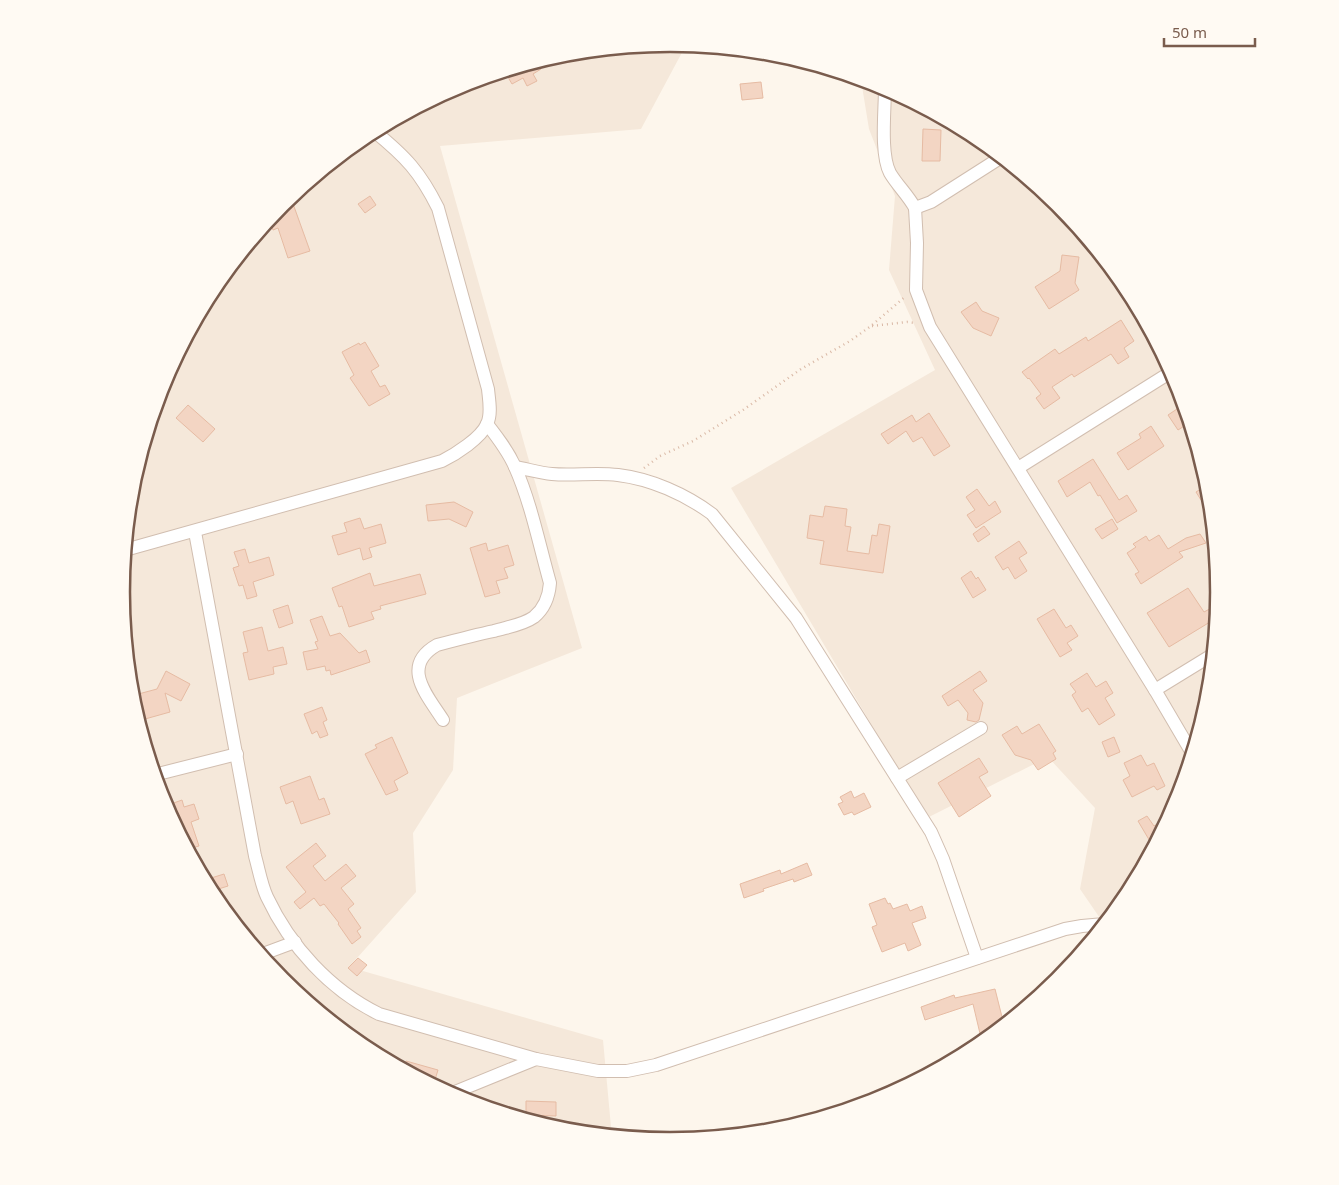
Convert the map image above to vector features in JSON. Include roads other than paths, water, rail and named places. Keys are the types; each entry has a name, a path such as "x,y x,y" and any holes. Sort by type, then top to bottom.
{"street":[{"path":"885,98 884,136 887,162 891,174 915,208 918,243 916,290 930,327 1187,745"},
{"path":"132,548 442,461 468,445 487,424 490,410 488,389 438,208 427,186 416,170 402,154 381,137"},
{"path":"915,208 931,202 995,162"},
{"path":"1018,468 1164,376"},
{"path":"443,720 420,684 418,673 427,650 437,645 521,624 542,610 550,592 550,583 525,494 515,467 502,444 487,424"},
{"path":"515,467 553,474 616,475 635,478 670,490 696,502 712,514 796,618 938,845 977,958"},
{"path":"195,532 260,876 266,895 278,918 295,942 324,975 363,1006 379,1014 536,1059 598,1071 614,1072 640,1069 1065,930 1095,925"},
{"path":"1155,690 1205,659"},
{"path":"897,778 981,728"},
{"path":"161,773 237,754"},
{"path":"267,952 295,942"},
{"path":"460,1090 536,1059"}]}
